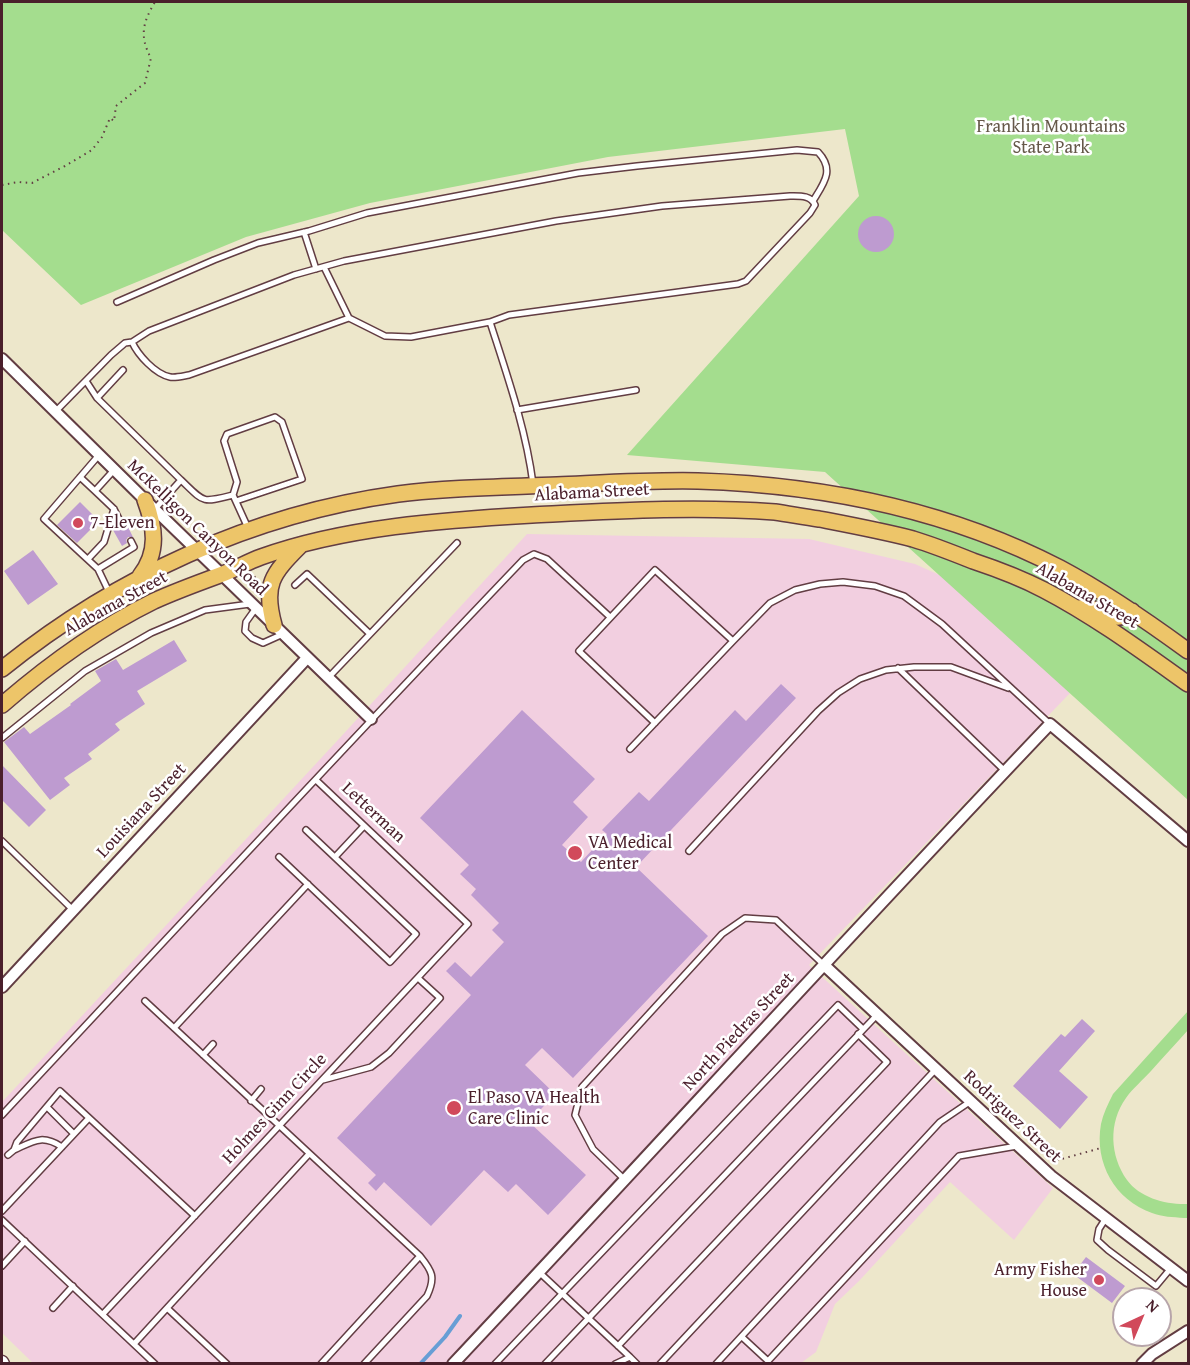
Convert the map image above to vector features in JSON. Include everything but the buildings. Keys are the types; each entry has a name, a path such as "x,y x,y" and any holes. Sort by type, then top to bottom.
{"main road":[{"name":"Alabama Street","path":"2,669 67,621 140,577 196,550 308,511 401,493 453,489 696,481 753,484 833,493 911,510 965,528 1060,568 1132,611 1188,651"},
{"path":"140,577 146,570 154,545 149,505"},
{"name":"Alabama Street","path":"2,705 93,636 155,601 259,557 344,535 411,525 654,509 778,513 850,524 912,539 1043,589 1151,657 1188,684"},
{"path":"278,630 268,599 271,586 284,562 302,545"},
{"path":"1076,609 1090,607 1120,618 1132,611"}],"street":[{"name":"McKelligon Canyon Road","path":"2,359 149,505 371,719"},
{"name":"Louisiana Street","path":"2,987 307,658"},
{"name":"North Piedras Street","path":"453,1364 1050,724"},
{"path":"1050,724 1188,841"},
{"name":"Rodriguez Street","path":"824,964 1040,1166 1188,1281"},
{"path":"1142,1364 1152,1354 1188,1331"}],"lane":[{"path":"117,302 258,243 367,213 578,173 797,150 818,152 824,158 827,167 826,178 813,201"},
{"path":"55,412 125,343 132,342 149,331 294,275 316,269 324,267 406,248 556,221 662,206 790,195 806,196 815,205 746,280 738,284 509,315 490,322 411,337 384,336 350,318 324,267"},
{"path":"304,232 316,269"},
{"path":"132,342 136,352 158,372 171,378 189,375 350,318"},
{"path":"490,322 517,410 530,463 533,486"},
{"path":"97,398 123,370"},
{"path":"86,381 97,398 200,498 208,501 235,498 302,479 282,422 275,417 227,434 224,441 237,482 235,498 248,530"},
{"path":"517,410 636,390"},
{"path":"99,455 44,519 98,569 110,594"},
{"path":"95,491 114,470"},
{"path":"80,477 114,509 122,525"},
{"path":"149,505 181,480"},
{"path":"88,559 104,542 114,509"},
{"path":"98,569 134,547 131,541"},
{"path":"328,678 457,543"},
{"name":"Letterman","path":"468,924 316,780 523,560 534,554 547,559 610,617"},
{"path":"655,723 579,651 610,617 655,570 733,640"},
{"path":"295,585 307,574 370,634"},
{"path":"630,749 770,603 795,590 820,584 843,582 875,586 904,596 942,624 1050,724"},
{"path":"254,606 246,622 245,631 262,643 278,630"},
{"path":"2,738 85,671 152,633 205,610 254,606"},
{"path":"689,851 824,705 860,679 898,668 951,667 1013,689"},
{"path":"898,668 1005,771"},
{"path":"2,1115 316,780"},
{"path":"335,857 364,826"},
{"path":"279,857 390,962 416,934 306,830"},
{"path":"2,841 73,910"},
{"path":"174,1028 308,884"},
{"path":"625,1180 593,1149 575,1115 582,1087 722,934 745,918 776,920 824,964"},
{"name":"Holmes Ginn Circle","path":"103,1314 468,924"},
{"path":"322,1081 371,1067 390,1053 440,998 418,978"},
{"path":"145,1001 420,1256 429,1268 433,1277 427,1296 364,1364"},
{"path":"495,1364 838,1005 864,1029"},
{"path":"545,1364 877,1015"},
{"path":"618,1346 887,1062 858,1034"},
{"path":"203,1055 213,1044"},
{"path":"660,1364 936,1069"},
{"path":"251,1101 261,1089"},
{"path":"14,1150 17,1142 60,1091 195,1216"},
{"path":"716,1364 940,1122 971,1101"},
{"path":"46,1107 74,1134"},
{"path":"2,1211 89,1118"},
{"path":"8,1155 36,1140 51,1140 62,1147"},
{"path":"742,1337 768,1361 959,1156 1019,1145"},
{"path":"134,1344 309,1154"},
{"path":"1106,1218 1099,1229 1097,1240 1156,1287 1171,1268"},
{"path":"2,1220 155,1364"},
{"path":"2,1266 25,1241"},
{"path":"321,1364 420,1256"},
{"path":"539,1272 637,1364"},
{"path":"53,1308 73,1286"},
{"path":"167,1308 227,1364"},
{"path":"615,1364 630,1357"}],"path":[{"path":"2,185 18,182 32,183 92,150 102,137 110,118 114,121 116,106 145,83 151,58 145,47 143,31 146,17 155,2"},
{"path":"249,580 259,575"},
{"path":"1040,1166 1101,1148"}],"shaded area":[{"name":"VA Medical Center","path":"527,534 809,539 915,564 1035,618 1094,668 809,965 1053,1188 1014,1240 950,1182 835,1304 816,1352 801,1363 33,1363 2,1333 2,1102"}],"green space":[{"name":"Franklin Mountains State Park","path":"2,2 1188,2 1188,800 825,472 627,455 859,196 845,129 608,157 370,203 246,237 81,305 2,230"},
{"path":"1188,1011 1188,1030 1132,1091 1120,1108 1113,1139 1121,1171 1132,1186 1154,1199 1188,1204 1188,1218 1184,1218 1156,1214 1127,1199 1110,1178 1104,1166 1100,1138 1102,1120 1113,1094"}],"waterway":[{"path":"420,1364 445,1337 460,1316"}],"place":[{"name":"7-Eleven","path":"78,523"},
{"name":"VA Medical Center","path":"575,853"},
{"name":"El Paso VA Health Care Clinic","path":"454,1108"},
{"name":"Army Fisher House","path":"1099,1280"}]}
